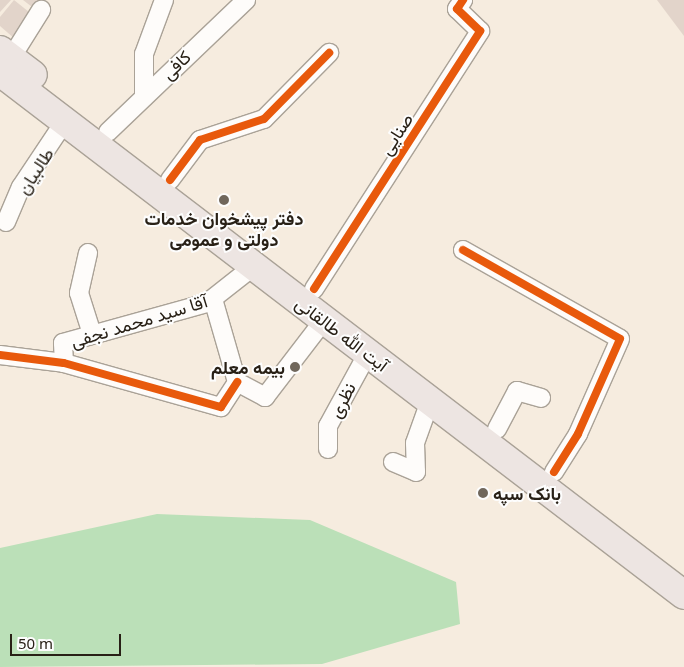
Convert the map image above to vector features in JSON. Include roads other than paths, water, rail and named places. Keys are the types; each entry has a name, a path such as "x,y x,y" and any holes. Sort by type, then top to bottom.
{"main road":[{"name":"آیت الله طالقانی","path":"2,65 65,121 254,266 314,304 497,429 684,572"},
{"name":"آیت الله طالقانی","path":"2,65 108,132 170,180 368,353 684,595"}],"street":[{"path":"144,97 144,54 164,0"},
{"name":"کافی","path":"108,132 246,0"},
{"name":"صنایی","path":"314,304 480,31 457,8 464,0"},
{"path":"2,65 41,10"},
{"path":"170,180 200,140 264,119 329,54"},
{"name":"طالبیان","path":"6,222 22,186 65,121"},
{"path":"463,250 620,339 578,434 554,472"},
{"path":"88,253 79,293 92,334"},
{"name":"آقا سید محمد نجفی","path":"64,364 63,343 213,299 254,266"},
{"path":"213,299 237,382 265,397 314,304"},
{"name":"نظری","path":"328,450 328,426 368,353"},
{"path":"0,355 64,364 221,407 237,382"},
{"path":"497,429 517,391 541,398"},
{"path":"393,462 416,472 415,443 430,401"}],"place":[{"name":"دفتر پیشخوان خدمات دولتی و عمومی","path":"224,200"},
{"name":"بیمه معلم","path":"295,367"},
{"name":"بانک سپه","path":"483,493"}]}
